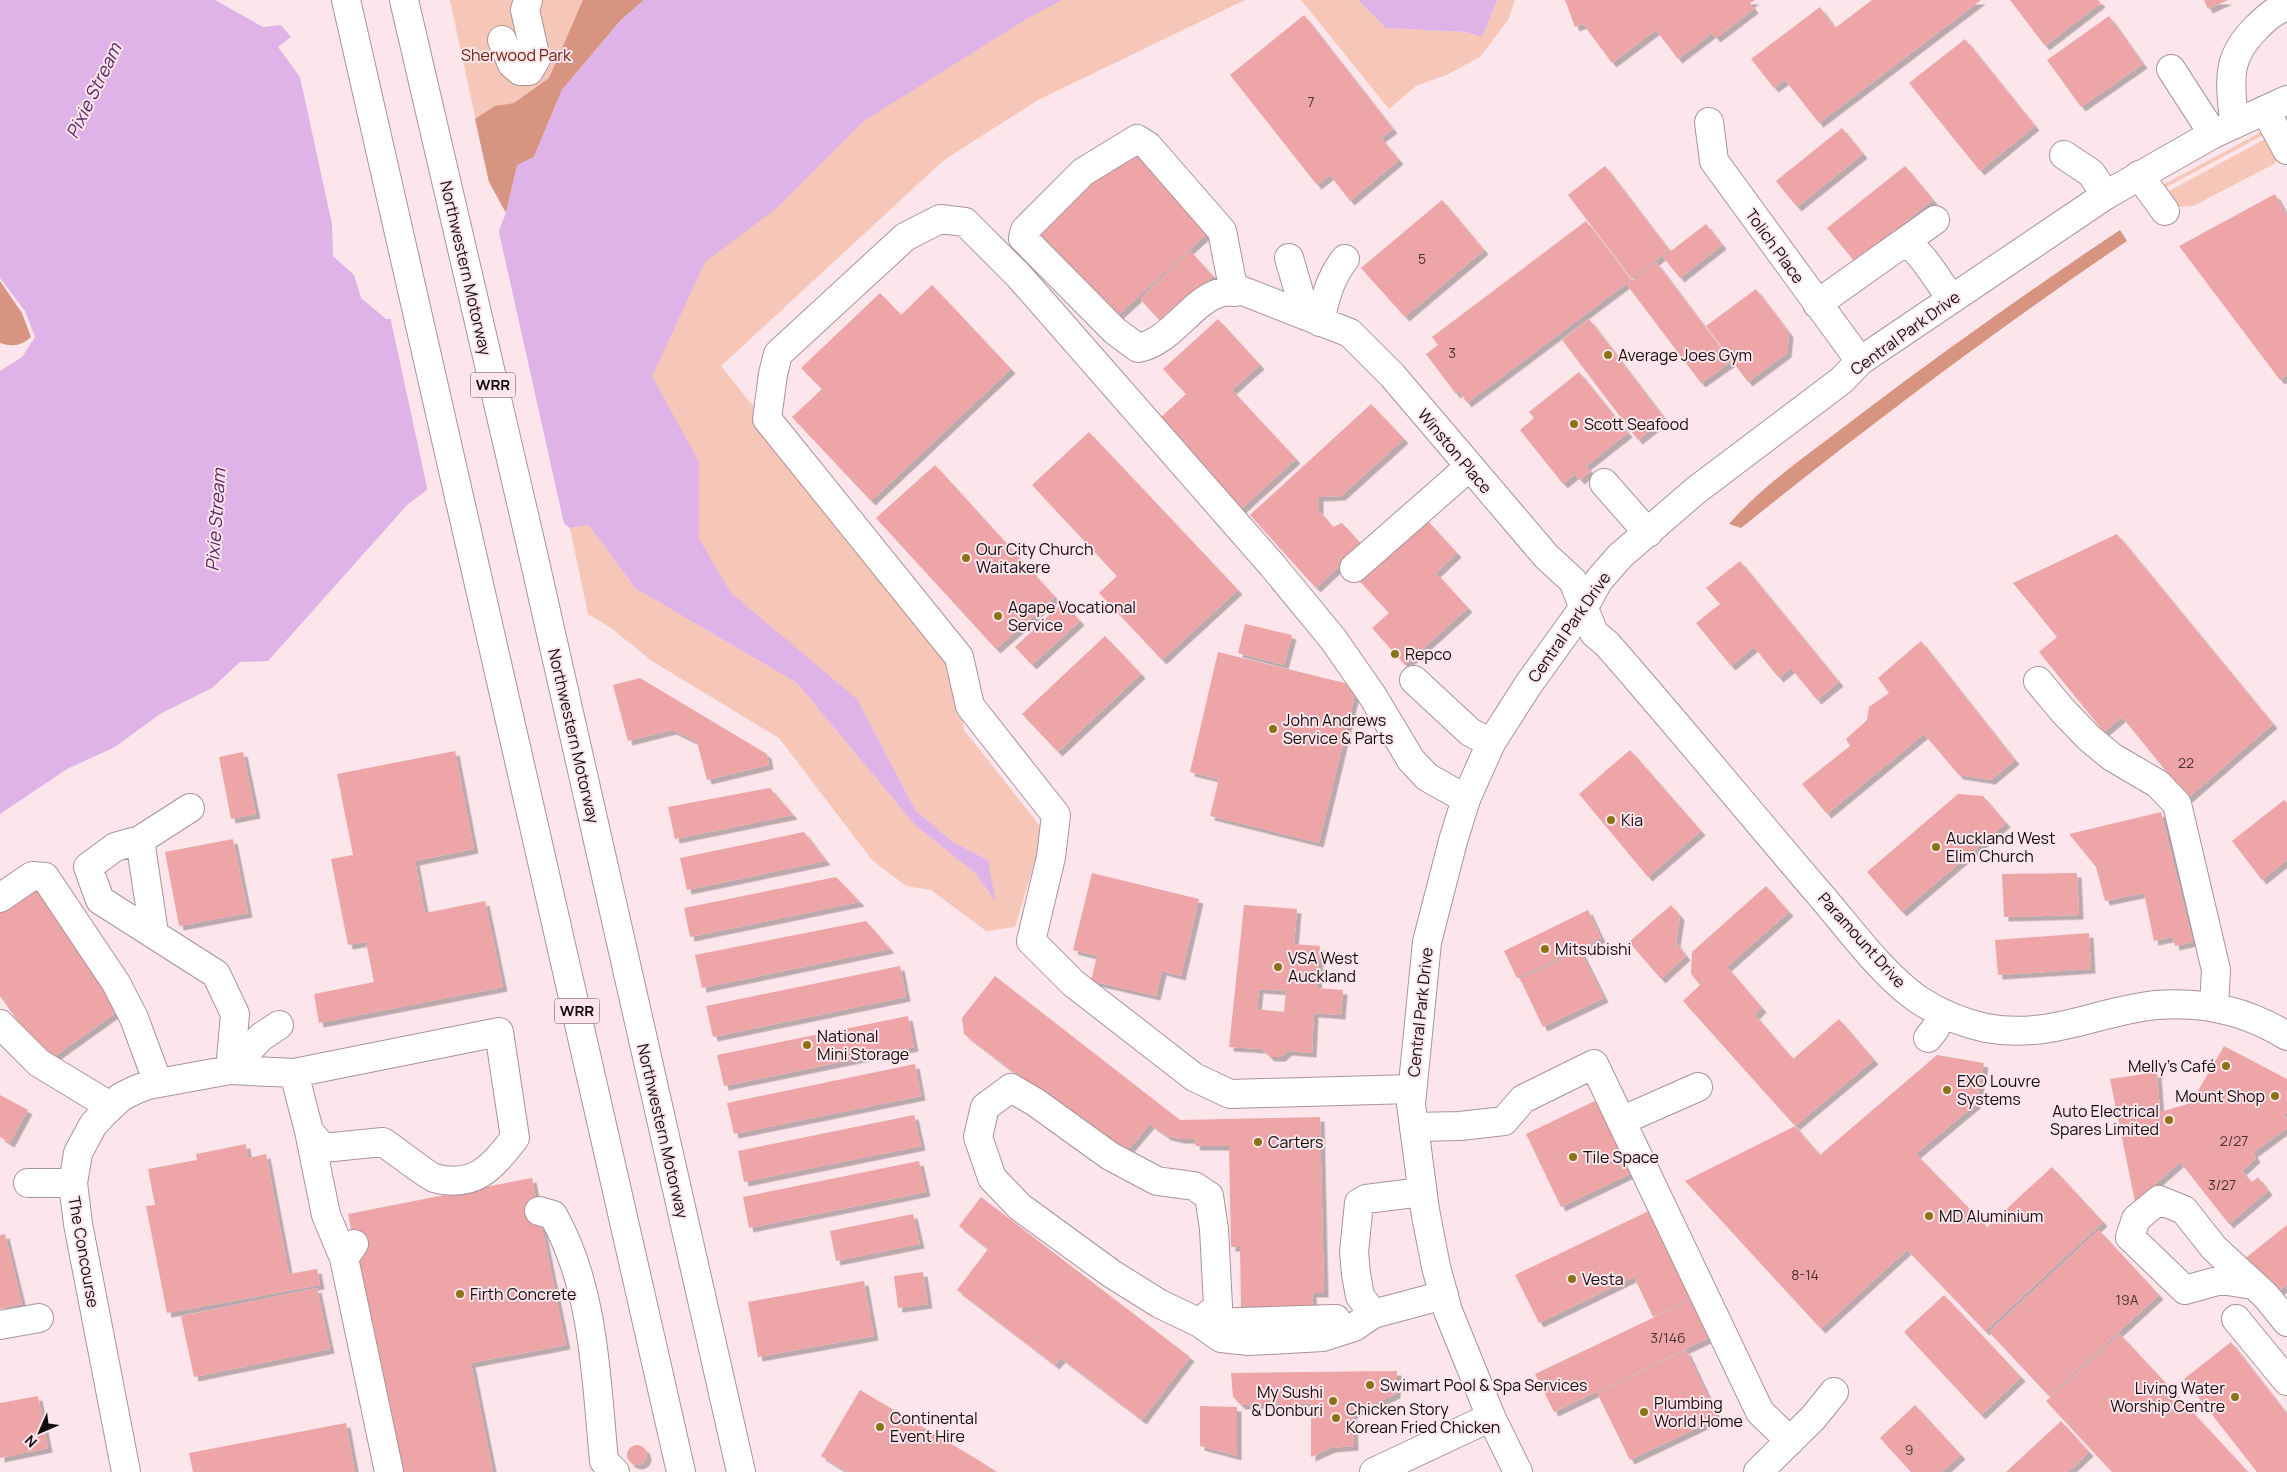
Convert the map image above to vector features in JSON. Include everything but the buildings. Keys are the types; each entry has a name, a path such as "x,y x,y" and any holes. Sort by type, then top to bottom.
{"main road":[{"name":"WRR","path":"346,0 473,550 681,1472"},
{"name":"Northwestern Motorway","path":"404,0 531,545 741,1472"},
{"path":"502,40 512,64 520,71 529,71 536,59 525,10 528,0"},
{"path":"2224,129 2230,77 2235,55 2249,35 2272,12 2287,6"},
{"path":"2172,69 2224,129"},
{"path":"2276,105 2287,150"},
{"name":"Central Park Drive","path":"1518,1472 1491,1417 1460,1344 1436,1267 1422,1192 1411,1089 1427,942 1453,841 1466,800 1491,743 1528,685 1584,607 1599,580 1620,556 1695,491 1842,380 1860,361 2106,195 2224,129 2276,105"},
{"name":"Tolich Place","path":"1709,122 1714,161 1860,361"},
{"path":"1137,139 1148,146 1222,231 1234,292 1222,292 1208,299 1151,346 1138,348 1115,331 1023,238 1025,230 1083,172 1137,139"},
{"path":"2064,155 2091,172 2106,195"},
{"path":"2139,175 2165,211"},
{"path":"1411,1089 1230,1094 1194,1077 1073,983 1031,941 1051,857 1056,815 970,706 958,657 768,419 773,374 778,354 906,236 940,219 965,222 1019,276 1272,565 1333,639 1372,695 1411,760 1427,777 1466,800"},
{"path":"1817,304 1935,220"},
{"path":"1903,244 1909,245 1921,257 1951,299"},
{"path":"1289,258 1313,319"},
{"path":"1313,319 1336,271 1345,259"},
{"name":"Winston Place","path":"1234,292 1243,291 1350,333 1392,375 1546,556 1573,581 1584,607"},
{"path":"1354,568 1469,467"},
{"path":"1604,483 1648,533"},
{"name":"Paramount Drive","path":"1584,607 1594,633 1612,650 1676,723 1872,954 1918,999 1942,1013 1986,1028 2042,1030 2154,1005 2186,1004 2214,1007 2241,1013 2287,1036"},
{"path":"1414,680 1470,732 1491,743"},
{"path":"2038,681 2063,712 2089,738 2112,758 2158,784 2177,804 2216,970 2214,1007"},
{"path":"190,808 140,840 114,847 88,867 100,900 216,974 234,1014 230,1070"},
{"path":"140,840 154,934"},
{"path":"0,898 32,876 45,877 116,984 134,1018 158,1083"},
{"path":"1928,1038 1935,1029 1942,1013"},
{"path":"0,1024 39,1063 110,1106"},
{"path":"230,1070 261,1037 279,1025"},
{"name":"The Concourse","path":"126,1472 78,1224 73,1183 78,1153 93,1126 110,1106 121,1097 158,1083 230,1070 294,1073 499,1032 514,1138 494,1164 469,1180 433,1178 383,1142 323,1148 309,1132"},
{"path":"1414,1127 1460,1126 1504,1122 1524,1099 1594,1064 1760,1412 1790,1441"},
{"path":"294,1073 309,1132 326,1214 349,1251 389,1472"},
{"path":"1621,1121 1698,1087"},
{"path":"1200,1323 1218,1306 1214,1229 1209,1196 1194,1186 1157,1181 1110,1156 1035,1102 1011,1088 985,1108 978,1137 992,1178 1020,1207 1112,1274 1160,1304 1200,1323 1324,1320 1372,1314 1444,1295"},
{"path":"28,1182 73,1183"},
{"path":"1372,1314 1360,1296 1356,1274 1355,1244 1359,1204 1366,1199 1422,1192"},
{"path":"539,1211 553,1214 564,1234 582,1284 595,1367 604,1461 615,1472"},
{"path":"2253,1285 2287,1322"},
{"path":"0,1325 39,1318"},
{"path":"2236,1319 2287,1381"},
{"path":"1758,1472 1790,1441 1834,1392"},
{"path":"728,1415 748,1472"},
{"path":"1374,1472 1491,1417"}],"green space":[{"name":"Sherwood Park","path":"450,0 638,0 557,88 489,182"},
{"path":"794,0 1245,0 1038,100 944,160 721,366 953,656 964,730 1044,831 1015,927 986,931 931,890 906,886 872,860 779,738 652,661 611,628 588,614 570,528 589,525 635,588 797,683 915,825 975,873 995,901 988,860 953,842 916,811 857,699 715,604 571,306"},
{"path":"1301,0 1358,0 1386,28 1466,32 1482,37 1497,0 1515,0 1508,20 1480,57 1446,75 1416,86 1389,109"},
{"path":"2263,131 2267,133 2161,190 2161,186"},
{"path":"2269,137 2279,157 2274,164 2193,206 2176,207 2169,191"}],"shaded area":[{"path":"583,0 644,0 621,20 562,90 534,157 517,166 506,213 489,182 475,119 495,106 514,103 549,78"},
{"path":"2120,230 2127,241 1931,381 1741,528 1729,524 1758,494 1857,417 2053,275"},
{"path":"0,281 22,313 31,337 20,344 9,345 0,343"}],"water":[{"name":"Pixie Stream","path":"0,0 215,0 263,27 281,25 291,37 278,47 300,77 332,224 333,256 354,275 361,298 386,319 434,318 482,274 506,213 517,165 534,157 562,90 621,20 644,0 1062,0 1028,18 864,121 778,207 705,262 652,376 699,462 699,539 731,593 857,699 916,811 953,842 988,860 996,902 975,873 915,825 797,683 635,588 589,525 570,528 476,454 408,504 268,661 240,662 212,688 160,714 115,747 67,769 0,814 0,371 22,357 35,337 25,311 0,278"},
{"path":"1358,0 1497,0 1482,37 1466,32 1386,28"}],"pier":[{"path":"498,228 565,528 476,457 428,492 390,316 433,315 480,273"}],"place":[{"name":"Average Joes Gym","path":"1608,355"},
{"name":"Scott Seafood","path":"1574,424"},
{"name":"Our City Church Waitakere","path":"966,558"},
{"name":"Agape Vocational Service","path":"998,616"},
{"name":"Repco","path":"1395,654"},
{"name":"John Andrews Service & Parts","path":"1273,729"},
{"name":"Kia","path":"1611,820"},
{"name":"Auckland West Elim Church","path":"1936,847"},
{"name":"Mitsubishi","path":"1545,949"},
{"name":"VSA West Auckland","path":"1278,967"},
{"name":"National Mini Storage","path":"807,1045"},
{"name":"Melly's Café","path":"2226,1066"},
{"name":"EXO Louvre Systems","path":"1947,1090"},
{"name":"Mount Shop","path":"2275,1096"},
{"name":"Auto Electrical Spares Limited","path":"2169,1120"},
{"name":"Carters","path":"1258,1142"},
{"name":"Tile Space","path":"1573,1157"},
{"name":"MD Aluminium","path":"1929,1216"},
{"name":"Vesta","path":"1572,1279"},
{"name":"Firth Concrete","path":"460,1294"},
{"name":"Swimart Pool & Spa Services","path":"1370,1385"},
{"name":"Living Water Worship Centre","path":"2235,1397"},
{"name":"My Sushi & Donburi","path":"1333,1401"},
{"name":"Plumbing World Home","path":"1644,1412"},
{"name":"Chicken Story Korean Fried Chicken","path":"1336,1418"},
{"name":"Continental Event Hire","path":"880,1427"}]}
